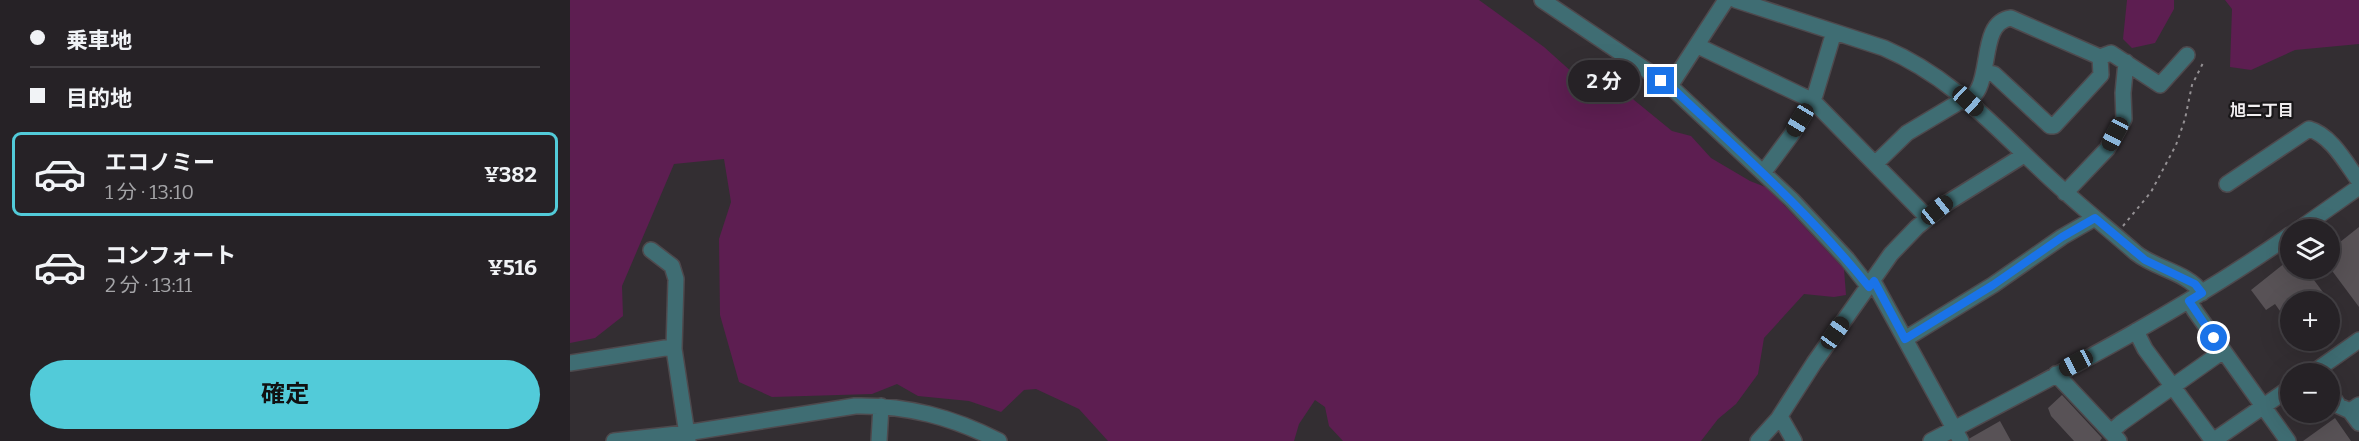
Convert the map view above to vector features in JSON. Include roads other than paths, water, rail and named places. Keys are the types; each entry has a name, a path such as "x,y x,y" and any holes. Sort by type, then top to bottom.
{"street":[{"path":"1542,0 1670,86 1763,173 1835,245 1871,284 1905,339 1957,435"},
{"path":"1670,86 1726,0"},
{"path":"1736,0 1907,58 1936,75 1968,101 2065,193 2145,260 2195,284 2195,297 2223,351 2288,441"},
{"path":"1875,164 1907,133 1959,102 1968,101 1977,92 1994,27 2003,20 2011,18 2100,57 2111,53 2160,85 2187,55"},
{"path":"1763,173 1812,101 1834,32"},
{"path":"1698,46 1812,101 1928,218"},
{"path":"1984,72 1994,74 2050,126 2054,126 2101,75 2100,57"},
{"path":"2065,193 2107,149 2124,119 2123,93 2126,62"},
{"path":"2227,184 2309,129 2332,145 2359,181"},
{"path":"1758,441 1779,419 1814,363 1891,254 1947,203 2024,155"},
{"path":"2314,219 2359,187"},
{"path":"1905,339 2095,218"},
{"path":"1931,441 1957,435 2056,374 2195,297 2280,242"},
{"path":"651,250 672,266 676,279 674,349 687,437"},
{"path":"2136,331 2145,349 2213,441 2280,395"},
{"path":"2327,363 2359,340"},
{"path":"570,363 665,348 674,349"},
{"path":"2056,374 2115,437 2172,386 2223,351"},
{"path":"614,441 687,437 855,406 881,406 921,411 972,427 999,441"},
{"path":"879,441 881,406"},
{"path":"2340,406 2356,413"},
{"path":"1779,419 1782,420 1794,441"}],"district":[{"name":"旭二丁目","path":"2262,110"}]}
